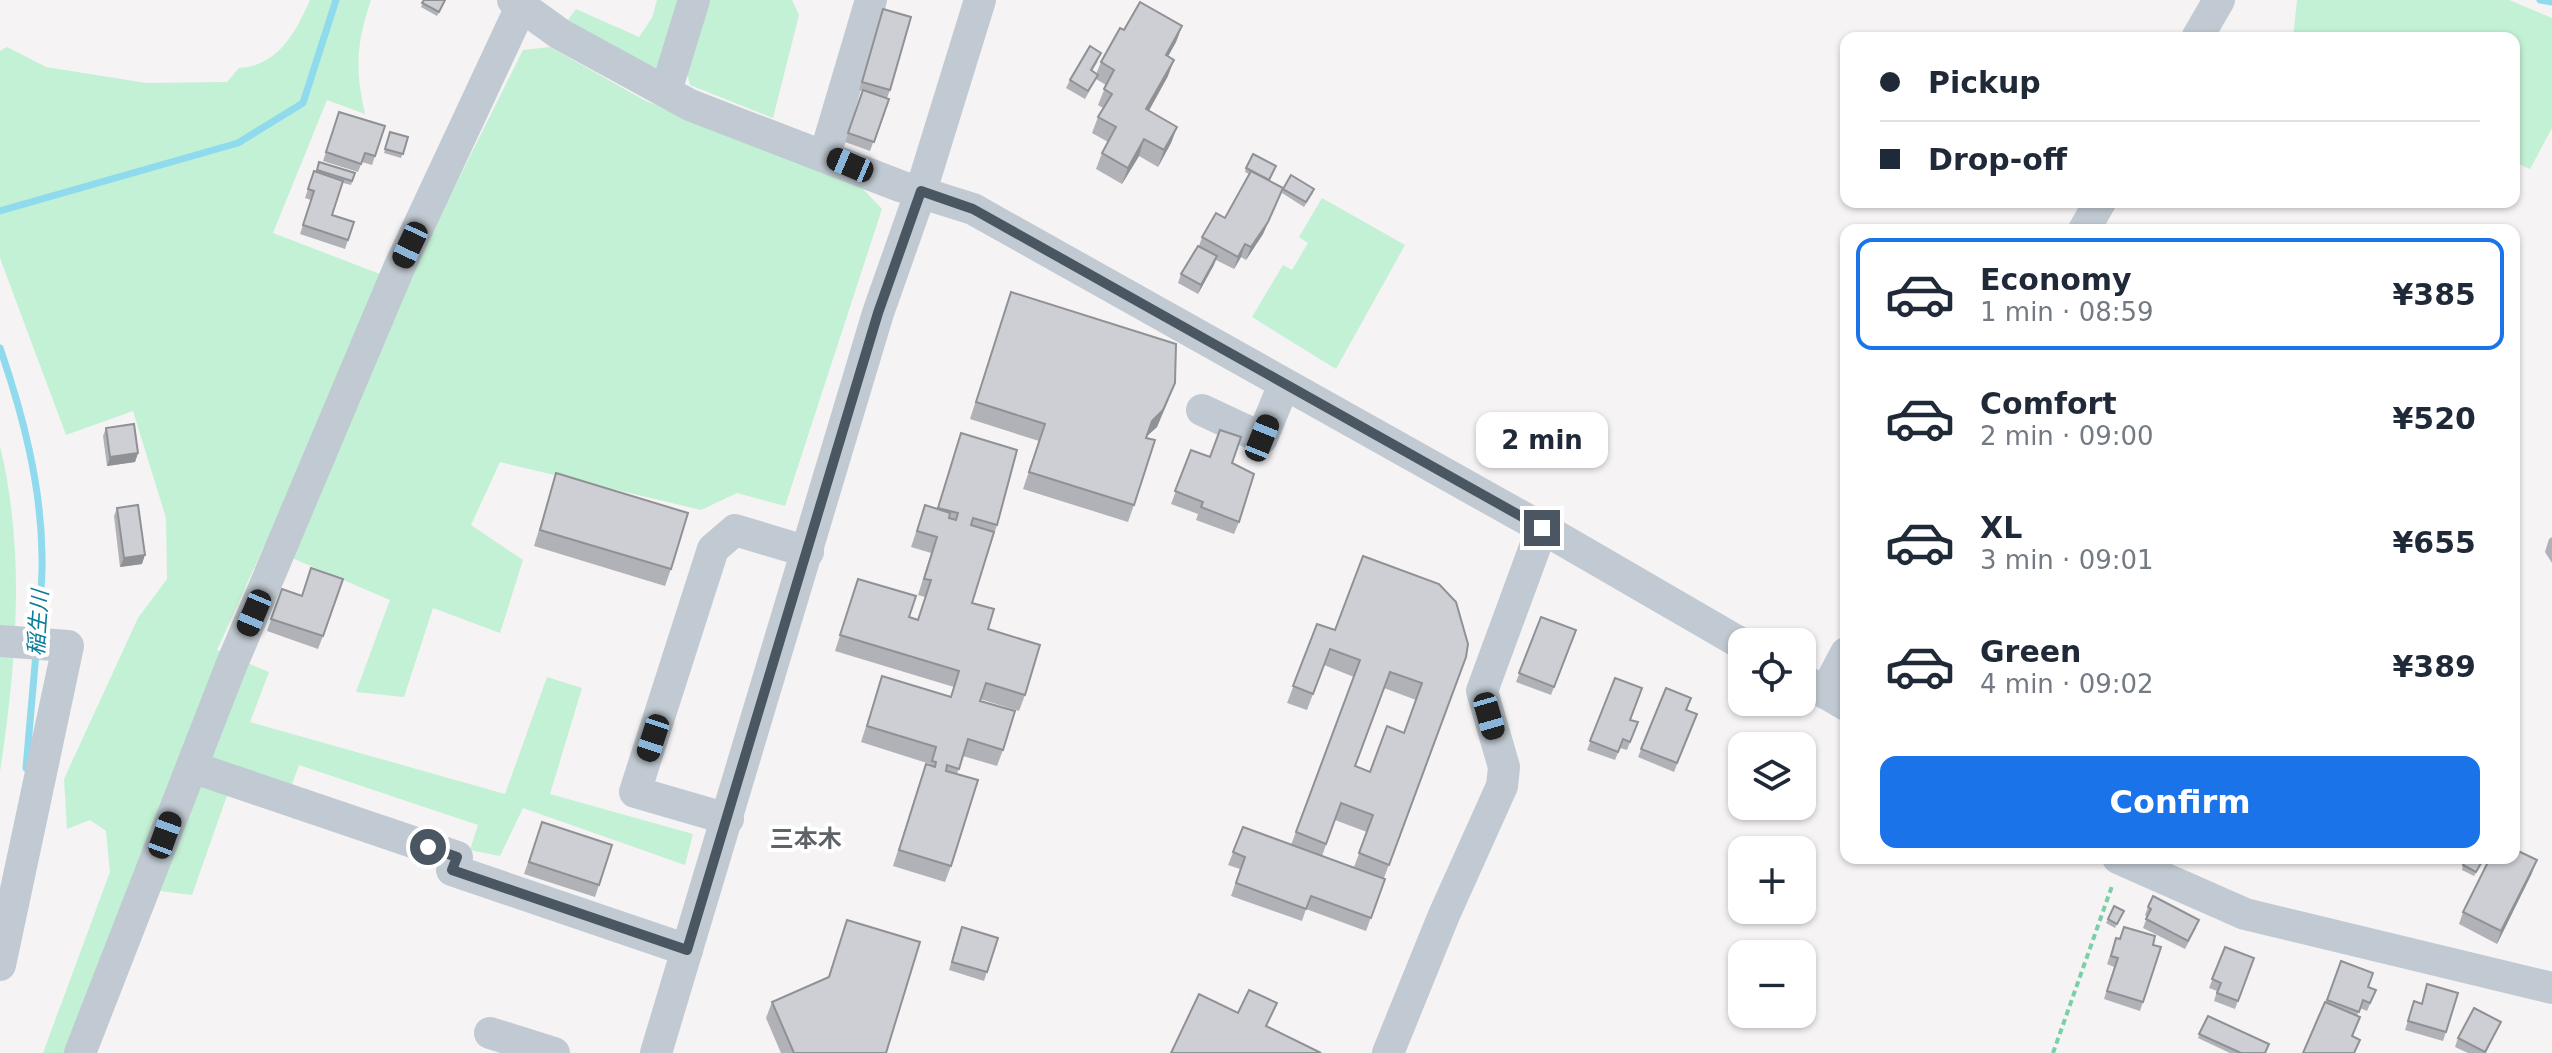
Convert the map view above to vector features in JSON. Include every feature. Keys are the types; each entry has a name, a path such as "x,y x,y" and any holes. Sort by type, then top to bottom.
{"street":[{"path":"666,91 694,0"},
{"path":"825,155 871,0"},
{"path":"656,1053 878,313 921,191 980,0"},
{"path":"2200,32 2219,0"},
{"path":"80,1053 192,767 399,268 524,5 560,34 690,105 973,209 1728,636"},
{"path":"1202,410 1262,438 1284,384"},
{"path":"1388,1053 1444,915 1502,786 1504,767 1482,691 1542,528"},
{"path":"728,819 635,792 713,549 735,530 808,552"},
{"path":"0,965 68,646 26,643"},
{"path":"1824,692 1840,664"},
{"path":"192,767 457,857 452,870 687,950"},
{"path":"2131,864 2245,914 2552,988"},
{"path":"490,1033 554,1053"}],"path":[{"path":"2053,1053 2118,864"}],"green space":[{"path":"310,0 371,0 362,30 359,57 365,114 327,100 273,233 406,284 523,50 550,47 644,100 862,188 882,209 785,506 737,493 701,510 500,462 471,525 523,560 500,633 433,608 404,697 356,692 390,600 264,546 217,650 269,672 250,722 505,794 547,677 582,688 550,794 693,834 685,865 523,808 500,856 470,850 478,825 299,765 291,787 237,767 192,895 128,887 67,1053 43,1053 110,872 106,831 90,820 67,829 64,779 138,618 167,579 166,518 133,411 66,435 0,258 0,51 7,47 46,67 146,83 227,82 239,68 253,66 275,54 292,35"},
{"path":"657,0 681,0 660,68 642,67 568,20 576,9 639,37 652,18"},
{"path":"708,0 792,0 799,15 773,118 690,85 686,68"},
{"path":"2297,0 2509,0 2552,18 2552,128 2530,169 2520,165 2520,32 2294,32"},
{"path":"1322,198 1405,245 1336,369 1252,317 1283,265 1292,270 1308,243 1299,237"},
{"path":"0,446 13,527 16,609 0,772"}],"building":[{"path":"424,0 445,0 439,12 422,3"},
{"path":"1140,2 1182,26 1166,55 1174,60 1146,109 1177,127 1164,150 1144,139 1128,168 1102,153 1116,127 1098,117 1112,94 1104,89 1114,70 1101,62 1120,28 1124,30"},
{"path":"883,9 911,17 890,90 862,82"},
{"path":"1090,46 1101,53 1091,70 1098,75 1088,91 1070,80"},
{"path":"863,90 889,99 874,142 848,133"},
{"path":"339,112 385,126 375,156 365,153 361,164 326,152"},
{"path":"390,132 408,137 403,154 385,149"},
{"path":"1253,154 1276,166 1269,180 1246,168"},
{"path":"319,162 355,173 352,181 317,170"},
{"path":"314,171 343,181 332,215 354,222 348,240 303,225 314,191 308,189"},
{"path":"1251,171 1283,188 1268,222 1251,247 1245,244 1238,257 1202,237 1216,213 1225,218"},
{"path":"1291,175 1314,189 1306,202 1283,189"},
{"path":"1198,246 1217,256 1201,285 1181,274"},
{"path":"1011,292 1176,344 1175,383 1163,410 1152,421 1146,438 1155,440 1134,505 1029,472 1045,424 976,402"},
{"path":"134,424 138,453 110,457 106,428"},
{"path":"1220,430 1241,437 1232,463 1254,474 1239,522 1201,507 1203,502 1175,491 1191,450 1210,457"},
{"path":"961,433 1017,450 997,525 973,518 971,525 994,532 972,603 994,609 988,629 1040,645 1025,695 986,683 980,701 1015,711 1003,750 968,739 959,769 947,765 946,771 978,780 951,866 899,850 926,764 935,767 936,762 932,761 936,747 867,726 882,676 951,697 959,671 840,635 858,579 916,596 909,617 918,620 931,580 924,579 937,537 917,531 925,505 950,513 949,518 956,520 958,513 938,508"},
{"path":"556,473 688,513 671,569 540,530"},
{"path":"138,505 145,555 124,558 117,508"},
{"path":"1363,556 1439,584 1456,602 1468,644 1466,657 1389,865 1359,853 1373,815 1341,803 1326,844 1296,832 1360,660 1330,649 1313,694 1293,686 1317,624 1335,630","holes":["1390,672 1422,683 1404,733 1387,726 1370,772 1355,766"]},
{"path":"311,568 343,579 323,636 271,619 282,589 302,596"},
{"path":"1541,617 1576,630 1554,687 1519,673"},
{"path":"1615,678 1642,688 1630,720 1638,722 1630,742 1623,739 1618,752 1590,741"},
{"path":"1666,688 1691,698 1686,710 1697,714 1677,763 1641,749"},
{"path":"542,822 612,845 599,885 529,862"},
{"path":"1243,827 1385,879 1371,918 1311,896 1306,909 1236,883 1245,857 1233,852"},
{"path":"2520,852 2537,860 2501,931 2463,912 2487,864 2520,864"},
{"path":"2464,864 2481,864 2476,872"},
{"path":"2153,896 2199,920 2188,941 2146,919"},
{"path":"2114,906 2124,911 2117,924 2108,919"},
{"path":"847,920 920,942 886,1053 794,1053 772,1002 829,977"},
{"path":"962,927 998,938 987,972 952,962"},
{"path":"2124,927 2155,936 2153,945 2161,947 2143,1002 2107,991 2118,958 2111,956 2116,938 2120,939"},
{"path":"2225,947 2254,958 2238,1001 2217,993 2221,983 2212,979"},
{"path":"2341,961 2373,973 2368,987 2376,990 2370,1003 2363,1000 2359,1012 2327,1000"},
{"path":"2427,984 2458,993 2446,1032 2408,1021 2414,1001 2422,1004"},
{"path":"1249,990 1277,1003 1266,1026 1321,1053 1171,1053 1199,994 1238,1013"},
{"path":"2325,1002 2360,1017 2352,1036 2360,1040 2354,1053 2303,1053"},
{"path":"2474,1008 2501,1022 2485,1052 2458,1038"},
{"path":"2208,1016 2269,1044 2265,1053 2241,1053 2199,1034"}],"waterway":[{"path":"0,211 238,143 303,103 336,0"},
{"path":"2540,0 2552,2"},
{"name":"稲生川","path":"0,348 23,424 38,502 42,565 37,637"},
{"name":"稲生川","path":"26,768 36,653"}],"district":[{"name":"三本木","path":"806,839"}],"route":[{"path":"428,847 457,857 452,870 687,950 878,313 921,191 973,209 1542,528"}]}
